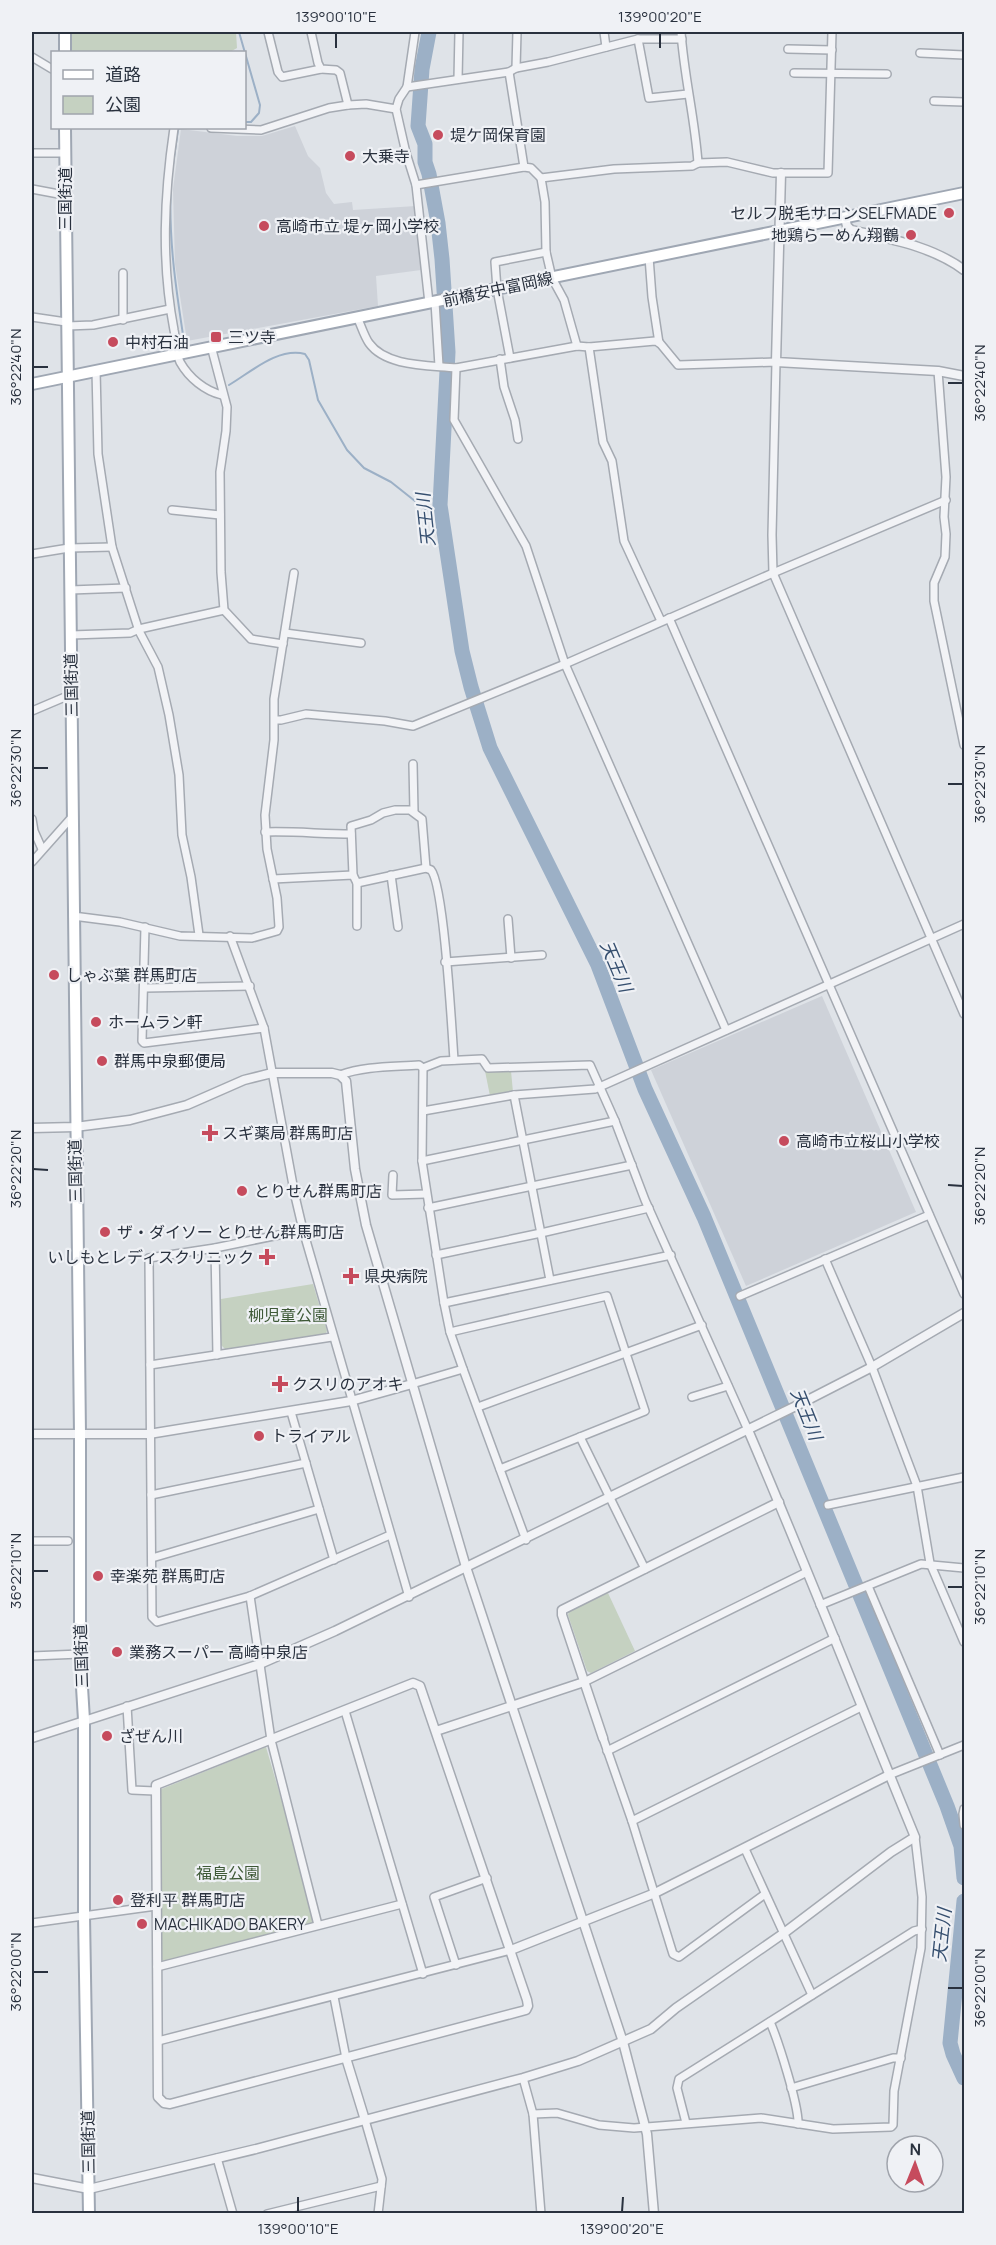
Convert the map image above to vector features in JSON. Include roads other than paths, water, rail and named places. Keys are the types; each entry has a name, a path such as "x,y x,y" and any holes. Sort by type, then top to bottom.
{"main road":[{"path":"65,32 65,51"},
{"name":"三国街道","path":"65,129 80,1434 80,1654 84,1720 84,1916 89,2214"},
{"name":"前橋安中富岡線","path":"32,384 178,352 432,303 964,193"}],"street":[{"path":"268,32 278,72 282,77 321,69 336,70 340,73 348,105"},
{"path":"311,32 321,69"},
{"path":"415,32 407,87 396,109 416,185 439,366"},
{"path":"458,79 459,32"},
{"path":"517,32 512,70 524,167"},
{"path":"604,32 606,47"},
{"path":"541,178 614,169 692,166 698,163 727,162 773,173 828,173 832,32"},
{"path":"407,87 512,70 638,39 681,35 688,94 696,133 698,163"},
{"path":"638,39 649,98 688,94"},
{"path":"788,49 832,50"},
{"path":"920,53 964,55"},
{"path":"32,57 51,68"},
{"path":"794,73 887,74"},
{"path":"934,101 964,102"},
{"path":"236,129 261,130 329,108 348,105 366,104 396,109"},
{"path":"174,129 168,166 164,254 179,360 193,378 210,392 222,395"},
{"path":"32,153 65,153"},
{"path":"416,185 524,167 531,168 541,178 545,201 546,252 552,278 564,300 577,346"},
{"path":"781,172 778,230 773,573 964,1014"},
{"path":"32,189 64,195"},
{"path":"845,218 851,230 910,244 937,255 964,270"},
{"path":"510,358 497,288 495,262 546,252"},
{"path":"649,257 652,297 660,344"},
{"path":"123,273 123,320"},
{"path":"32,317 66,324 93,325 170,309"},
{"path":"357,317 367,340 380,353 397,361 456,368 577,346 654,341 660,344 678,365 776,362 938,371 964,376"},
{"path":"211,346 227,407 220,472 219,515 224,610 251,639 283,644"},
{"path":"589,347 603,442 612,461 624,541 661,621"},
{"path":"500,360 504,387 515,420 518,439"},
{"path":"456,368 454,420 526,546 565,664 726,1030"},
{"path":"96,370 98,454 112,547 139,629 158,668 169,715 179,775 182,835 191,877 199,935"},
{"path":"938,371 946,534 945,557 934,583 934,601 964,745"},
{"path":"275,720 306,714 385,721 413,726 565,664 773,573 946,501"},
{"path":"172,510 219,515"},
{"path":"32,554 69,548 112,547"},
{"path":"73,916 146,927 180,936 252,938 277,931 279,927 277,898 265,832 275,720 274,699 294,573"},
{"path":"70,590 126,588"},
{"path":"71,635 130,633 224,610"},
{"path":"669,618 964,1294"},
{"path":"285,633 361,643"},
{"path":"32,711 72,694"},
{"path":"413,764 414,812"},
{"path":"357,926 357,883 353,875 351,826 395,810 414,812 422,819 426,868"},
{"path":"32,862 72,817"},
{"path":"32,819 34,831 42,849"},
{"path":"265,832 304,831 351,834"},
{"path":"357,883 426,868 434,873 443,924 454,1060"},
{"path":"273,879 353,875"},
{"path":"391,875 398,927"},
{"path":"508,919 511,958"},
{"path":"423,1111 514,1095 595,1089 964,924"},
{"path":"146,927 142,1041 144,1043 264,1028"},
{"path":"230,936 264,1028 303,1230 332,1337 409,1597"},
{"path":"446,962 542,955"},
{"path":"145,988 250,986"},
{"path":"423,1068 436,1062 482,1059 488,1068 590,1065 649,1208 748,1430 820,1605 836,1638 861,1707 915,1837 922,1897 920,1956 893,2100 894,2121 891,2127 847,2129 761,2118 646,2128 599,2125 552,2112 533,2114"},
{"path":"32,1128 75,1127 144,1117 187,1105 244,1080 272,1073 340,1075 375,1068 419,1065 423,1068"},
{"path":"423,1068 422,1161 450,1332 526,1540"},
{"path":"340,1075 348,1086 355,1169 366,1225 412,1384 510,1707 623,2042 646,2128 654,2214"},
{"path":"514,1095 550,1280"},
{"path":"422,1161 615,1121"},
{"path":"428,1208 632,1165"},
{"path":"393,1175 392,1195 426,1194"},
{"path":"436,1255 649,1208"},
{"path":"740,1296 929,1215"},
{"path":"303,1230 149,1258 152,1617 157,1622 250,1596 390,1535"},
{"path":"214,1248 217,1355"},
{"path":"444,1303 671,1255"},
{"path":"825,1259 872,1367 917,1486 930,1563 964,1642"},
{"path":"450,1332 607,1296 645,1411 500,1469"},
{"path":"32,1738 260,1664 409,1597 775,1417 872,1367 964,1313"},
{"path":"478,1407 702,1325"},
{"path":"150,1365 332,1337"},
{"path":"32,1434 149,1434 351,1401 463,1369"},
{"path":"692,1397 728,1386"},
{"path":"291,1412 334,1560"},
{"path":"580,1437 645,1569"},
{"path":"151,1495 306,1463"},
{"path":"828,1505 964,1477"},
{"path":"765,1894 679,1957 673,1954 632,1821 562,1616 562,1610 779,1502"},
{"path":"152,1558 319,1509"},
{"path":"32,1541 68,1541"},
{"path":"820,1605 921,1564 930,1563 964,1568"},
{"path":"436,1731 584,1682 807,1572"},
{"path":"865,1586 937,1756"},
{"path":"250,1596 271,1740 318,1926"},
{"path":"607,1751 836,1638"},
{"path":"32,1656 80,1654"},
{"path":"413,1683 420,1686 487,1878 528,2006 522,2012 170,2104 164,2103 159,2097 156,1785 345,1711 413,1683"},
{"path":"127,1706 132,1790 155,1791"},
{"path":"632,1821 861,1707"},
{"path":"345,1711 423,1974"},
{"path":"158,2041 511,1950 655,1893 889,1775 964,1745"},
{"path":"964,1809 964,1825"},
{"path":"32,2178 89,2190 365,2120 524,2078 578,2061 651,2028 784,1933 891,1852 915,1837"},
{"path":"745,1849 812,1995"},
{"path":"456,1965 434,1897 487,1878"},
{"path":"157,1967 402,1904"},
{"path":"32,1923 156,1906"},
{"path":"686,2123 677,2088 679,2079 914,1930 922,1929"},
{"path":"334,1997 346,2058 382,2179 378,2214"},
{"path":"770,2022 791,2088 798,2124"},
{"path":"791,2088 893,2058 901,2058"},
{"path":"524,2078 533,2114 541,2214"},
{"path":"218,2158 233,2214"},
{"path":"268,2213 381,2186"}],"waterway":[{"path":"239,32 244,51"},
{"name":"天王川","path":"429,32 422,69 418,126 425,144 425,162 438,223 448,352 440,505 462,651 471,687 490,748 598,965 645,1089 704,1217 947,1806 961,1846 964,1878"},
{"path":"246,56 260,105 259,113 251,122 246,122"},
{"path":"178,129 170,204 176,283 184,341"},
{"path":"229,385 275,357 285,354 305,354 309,360 318,400 347,450 364,468 391,482 425,509 440,505"},
{"name":"天王川","path":"964,1901 950,2043 964,2078"}],"place":[{"name":"堤ケ岡保育園","path":"438,135"},
{"name":"大乗寺","path":"350,156"},
{"name":"セルフ脱毛サロンSELFMADE","path":"949,213"},
{"name":"高崎市立 堤ヶ岡小学校","path":"264,226"},
{"name":"地鶏らーめん翔鶴","path":"911,235"},
{"name":"三ツ寺","path":"216,337"},
{"name":"中村石油","path":"113,342"},
{"name":"しゃぶ葉 群馬町店","path":"54,975"},
{"name":"ホームラン軒","path":"96,1022"},
{"name":"群馬中泉郵便局","path":"102,1061"},
{"name":"スギ薬局 群馬町店","path":"210,1133"},
{"name":"高崎市立桜山小学校","path":"784,1141"},
{"name":"とりせん群馬町店","path":"242,1191"},
{"name":"ザ・ダイソー とりせん群馬町店","path":"105,1232"},
{"name":"いしもとレディスクリニック","path":"267,1257"},
{"name":"県央病院","path":"351,1276"},
{"name":"クスリのアオキ","path":"280,1384"},
{"name":"トライアル","path":"259,1436"},
{"name":"幸楽苑 群馬町店","path":"98,1576"},
{"name":"業務スーパー 高崎中泉店","path":"117,1652"},
{"name":"ざぜん川","path":"107,1736"},
{"name":"登利平 群馬町店","path":"118,1900"},
{"name":"MACHIKADO BAKERY","path":"142,1924"}],"park label":[{"name":"柳児童公園","path":"288,1315"},
{"name":"福島公園","path":"228,1873"}]}
